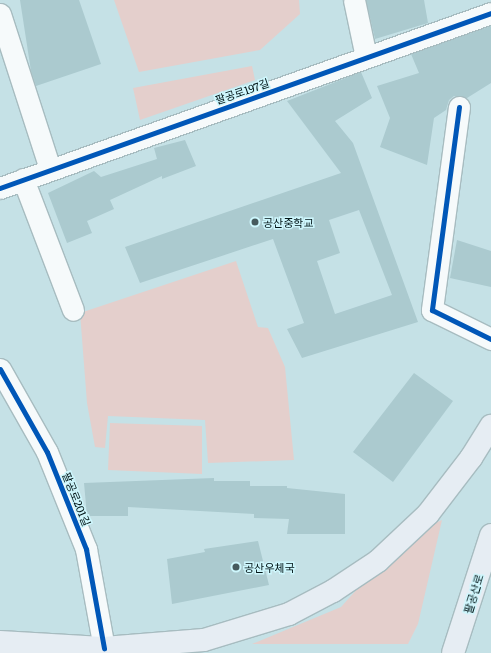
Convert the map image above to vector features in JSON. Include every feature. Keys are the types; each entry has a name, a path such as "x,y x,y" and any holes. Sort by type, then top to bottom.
{"main road":[{"path":"104,648 204,640 289,614 333,591 378,561 428,514 471,458 491,426"},
{"name":"팔공산로","path":"453,653 491,535"},
{"path":"0,642 196,653"}],"street":[{"path":"354,0 366,58"},
{"name":"팔공로197길","path":"0,188 491,13"},
{"path":"0,14 50,169"},
{"path":"459,107 432,310 491,339"},
{"path":"22,179 73,310"},
{"name":"팔공로201길","path":"0,369 47,452 86,549 104,648"}],"shaded area":[{"path":"114,0 299,0 300,14 260,50 139,72"},
{"path":"252,66 255,80 140,120 133,88"},
{"path":"236,261 258,327 268,328 285,367 294,460 208,463 205,420 108,416 105,448 95,447 87,403 80,313"},
{"path":"110,423 202,426 202,474 108,470"},
{"path":"442,520 418,624 408,644 252,644 341,607 404,537"}],"building":[{"path":"20,0 79,0 101,64 36,86 31,71"},
{"path":"366,0 424,0 428,23 375,39"},
{"path":"491,26 491,83 467,98 454,96 449,100 446,110 434,118 427,165 380,147 390,118 377,86 419,73 411,54"},
{"name":"공산중학교","path":"361,72 372,98 335,121 353,143 418,322 302,358 287,329 304,323 273,239 140,283 125,247 341,173 287,101","holes":["359,210 392,295 335,314 317,261 340,253 329,220"]},
{"path":"185,140 196,166 162,179 162,176 110,200 114,209 87,221 92,233 67,243 48,193 94,171 101,177 157,159 154,148"},
{"path":"457,240 491,251 491,287 450,278"},
{"path":"414,373 453,401 393,482 353,452"},
{"path":"214,478 214,481 250,481 250,486 287,486 287,488 345,494 345,534 287,534 289,519 254,518 254,514 128,507 128,516 87,516 84,483"},
{"path":"258,541 269,585 172,604 167,559 205,552 204,549"}],"cycle path":[{"path":"0,188 491,13"},
{"path":"459,107 432,310 491,339"},
{"path":"0,369 47,452 86,549 104,648"}],"place":[{"name":"공산중학교","path":"255,222"},
{"name":"공산우체국","path":"236,567"}]}
